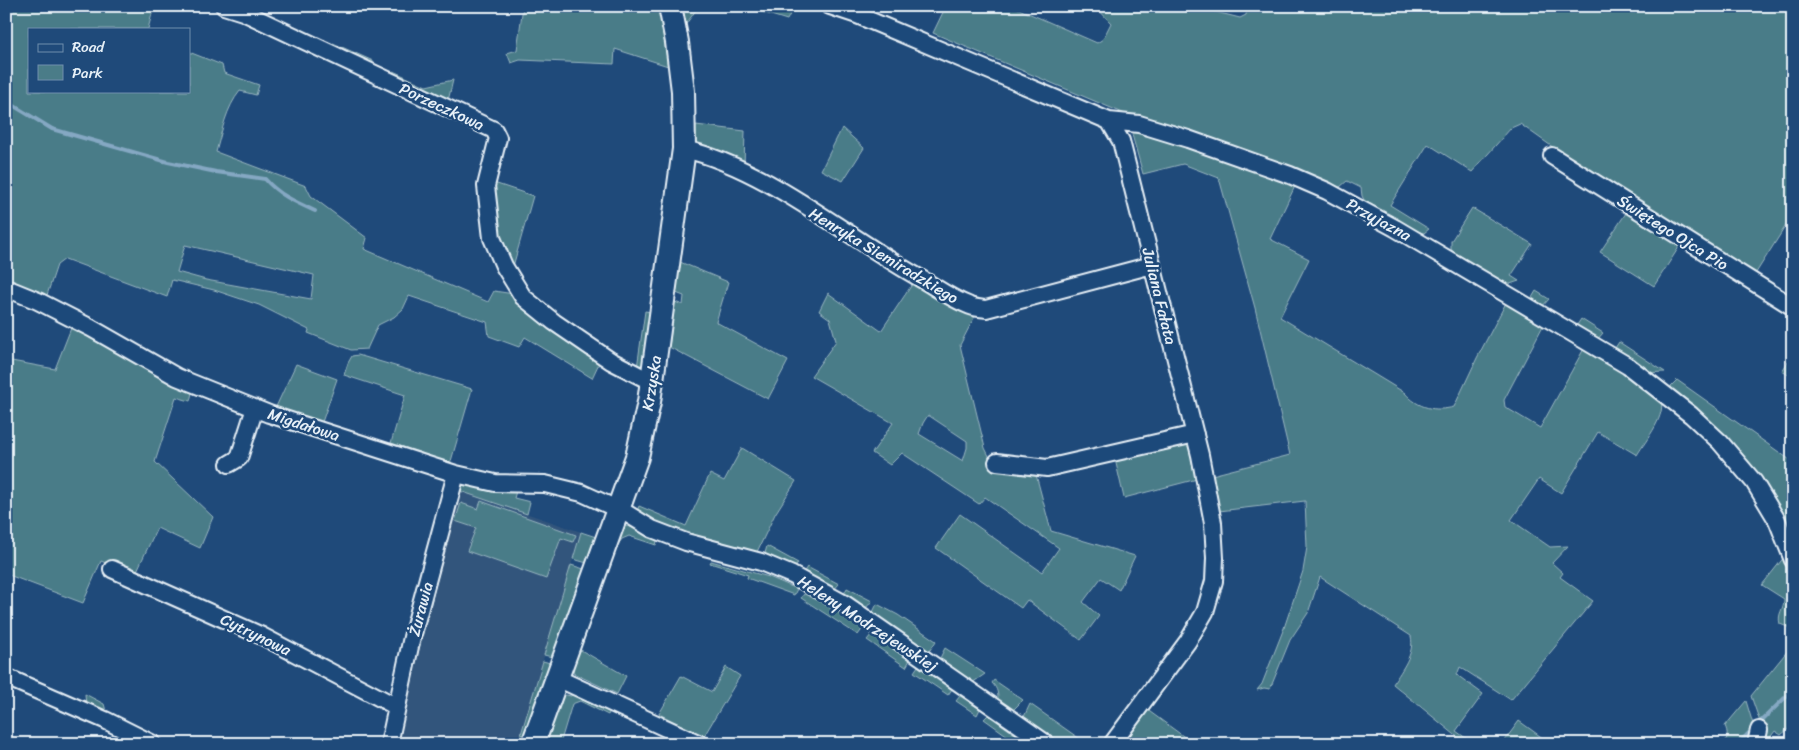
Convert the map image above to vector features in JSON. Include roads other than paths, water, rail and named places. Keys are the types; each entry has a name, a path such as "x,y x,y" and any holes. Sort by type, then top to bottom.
{"street":[{"name":"Porzeczkowa","path":"224,6 243,12 494,130 498,138 486,186 492,238 504,266 523,297 554,322 611,361 644,378 652,380"},
{"name":"Krzyska","path":"533,744 618,509 641,439 652,380 684,148 683,91 670,6"},
{"path":"830,6 1109,121"},
{"name":"Juliana Fałata","path":"1109,121 1121,141 1195,434 1213,523 1215,558 1214,581 1205,612 1188,642 1112,744"},
{"name":"Przyjazna","path":"1109,121 1139,124 1188,139 1327,190 1403,232 1628,366 1690,415 1720,442 1754,482 1777,520 1793,560"},
{"name":"Henryka Siemiradzkiego","path":"684,148 702,153 752,175 828,220 899,266 968,306 986,309 1152,265"},
{"name":"Świętego Ojca Pio","path":"1552,156 1793,307"},
{"name":"Migdałowa","path":"6,288 38,301 91,328 177,377 255,408 456,474 495,483 545,484 582,493 618,509"},
{"path":"229,464 239,458 255,408"},
{"path":"997,462 1047,468 1195,434"},
{"name":"Żurawia","path":"389,744 412,637 456,474"},
{"name":"Heleny Modrzejewskiej","path":"618,509 652,528 686,542 761,562 792,574 845,604 1047,744"},
{"name":"Cytrynowa","path":"112,569 262,636 397,707"},
{"path":"6,677 106,720 153,744"},
{"path":"557,678 700,744"}],"waterway":[{"path":"6,101 52,129 168,162 216,172 265,179 282,194 315,211"},
{"path":"1760,722 1793,690"},
{"path":"1738,744 1753,729"}]}
